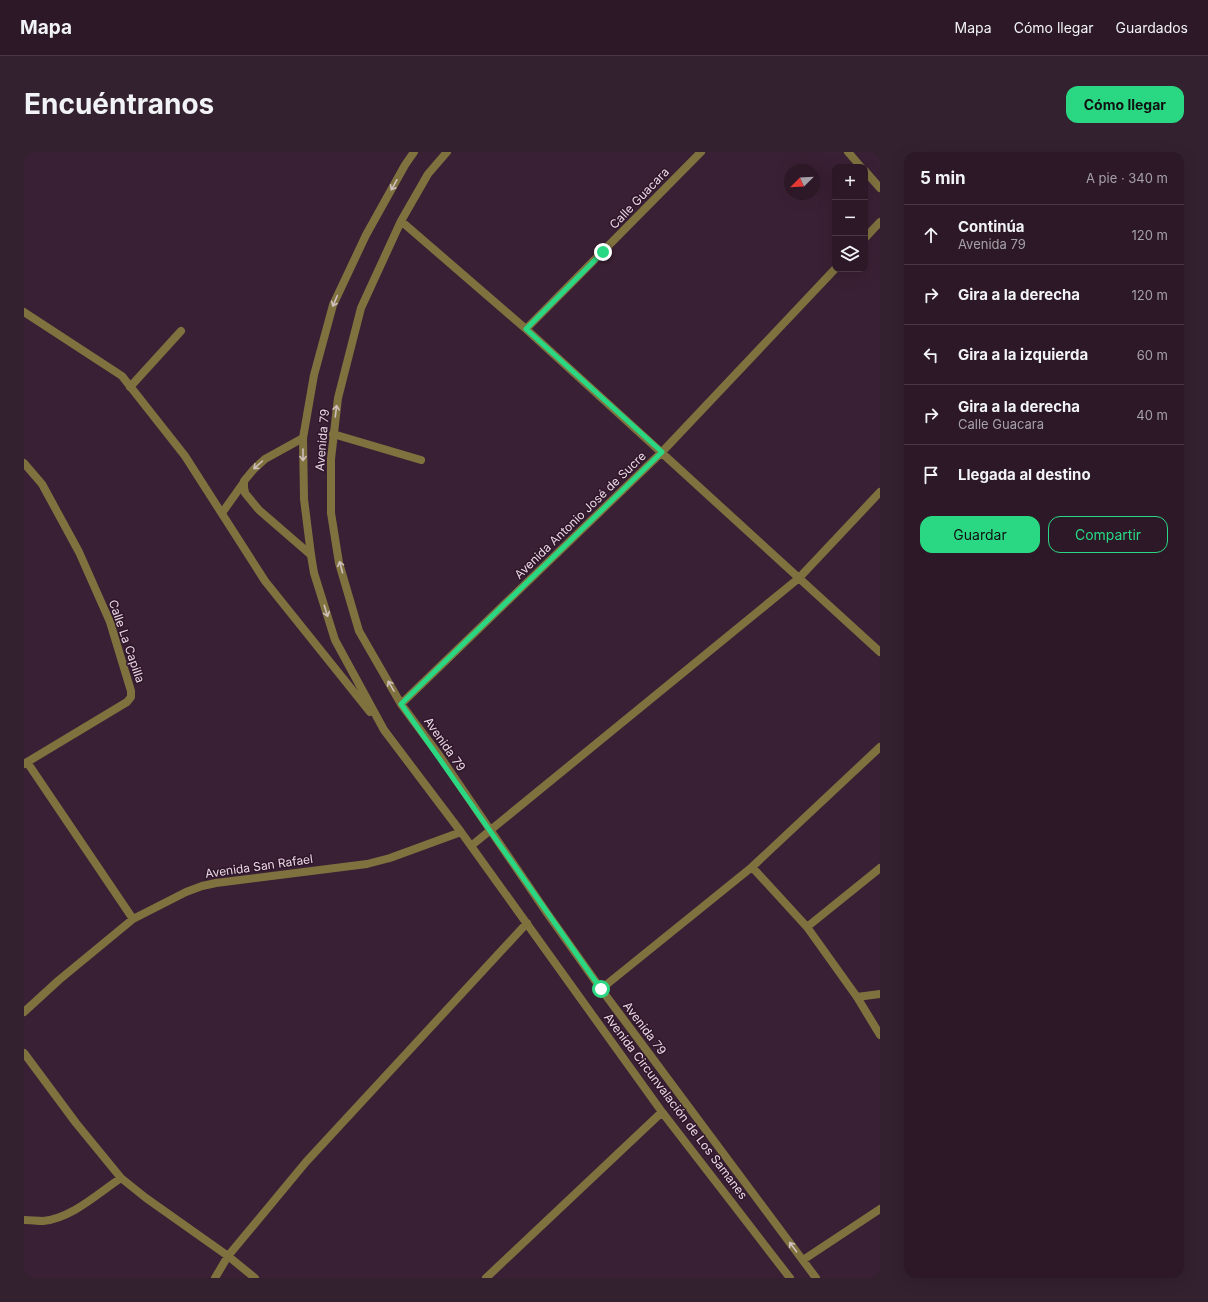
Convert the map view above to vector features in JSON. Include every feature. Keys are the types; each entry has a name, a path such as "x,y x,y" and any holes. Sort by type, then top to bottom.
{"street":[{"name":"Avenida Circunvalación de Los Samanes","path":"414,152 405,165 366,235 333,305 314,376 303,438 304,499 311,555 314,573 335,640 384,730 461,832 662,1112 790,1278"},
{"name":"Avenida 79","path":"447,152 428,174 401,221 361,308 338,398 330,460 331,513 339,563 359,631 401,704 547,914 816,1278"},
{"name":"Calle Guacara","path":"526,329 701,152"},
{"path":"848,152 858,164"},
{"path":"868,174 880,188"},
{"path":"401,221 526,329 880,652"},
{"path":"867,236 880,222"},
{"name":"Avenida Antonio José de Sucre","path":"401,704 662,452 832,272"},
{"path":"24,312 122,376 185,456 265,581 384,730"},
{"path":"130,387 181,331"},
{"path":"333,434 422,460"},
{"path":"222,513 254,469 265,459 303,438"},
{"name":"Calle La Capilla","path":"24,463 42,484 80,552 110,622 131,691 131,697 127,702 25,763"},
{"path":"244,481 245,492 259,510 311,555"},
{"path":"471,846 799,578 880,492"},
{"path":"601,989 752,867 880,747"},
{"path":"25,763 133,918"},
{"name":"Avenida San Rafael","path":"24,1012 59,980 133,918 186,892 216,883 366,864 390,858 461,832"},
{"path":"752,867 807,927 857,997 880,1036"},
{"path":"807,927 880,868"},
{"path":"215,1278 228,1256 306,1162 527,923"},
{"path":"857,997 880,994"},
{"path":"24,1053 76,1123 121,1178 146,1198 228,1256 255,1278"},
{"path":"486,1278 662,1112"},
{"path":"24,1220 43,1221 61,1217 76,1209 121,1178"},
{"path":"804,1260 880,1209"}],"route":[{"path":"601,989 547,914 439,755 401,704 662,452 526,329 603,252"}]}
